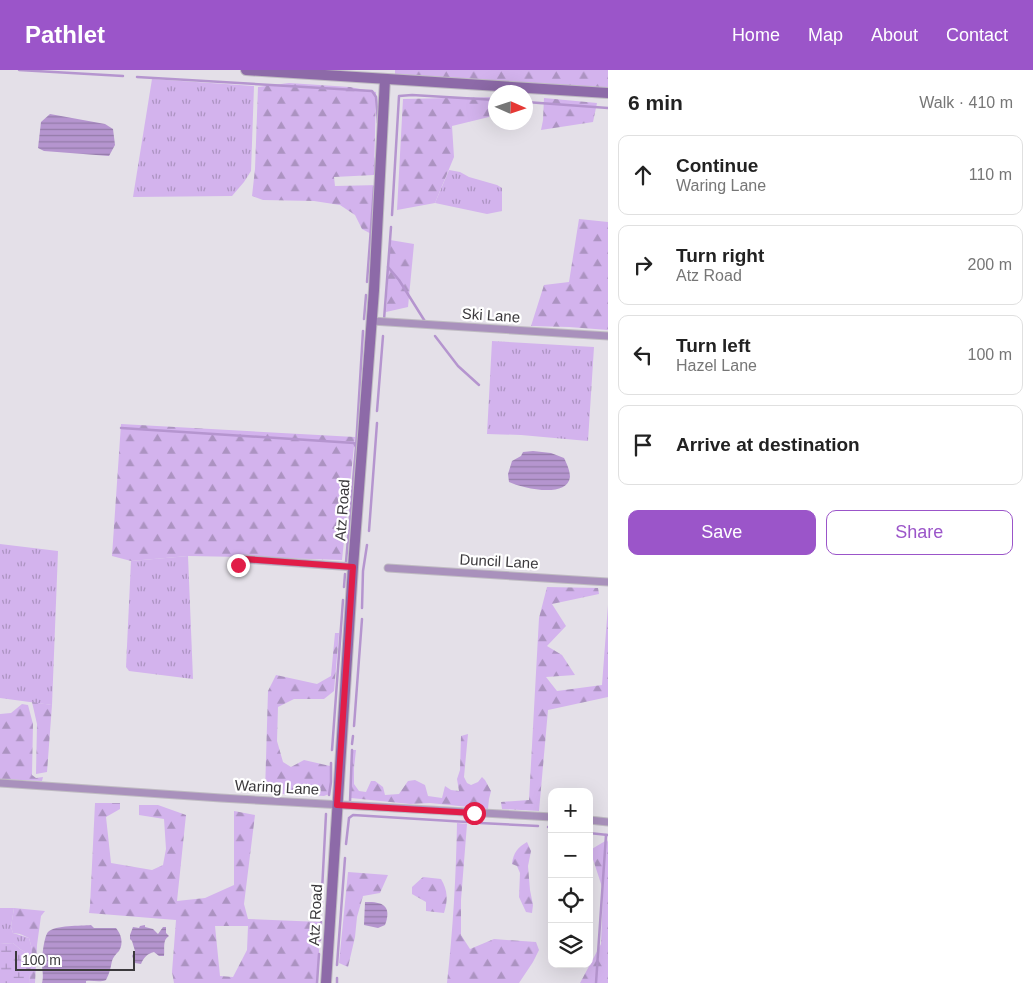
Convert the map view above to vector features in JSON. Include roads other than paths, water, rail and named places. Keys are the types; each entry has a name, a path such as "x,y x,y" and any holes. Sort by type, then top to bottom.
{"street":[{"path":"246,70 385,74 608,93"},
{"name":"Atz Road","path":"326,983 353,567 372,321 385,74"},
{"name":"Ski Lane","path":"372,321 608,336"},
{"path":"238,565 244,559 353,567"},
{"name":"Duncil Lane","path":"388,568 608,582"},
{"name":"Waring Lane","path":"0,783 548,817"},
{"path":"593,820 608,822"}],"waterway":[{"path":"19,70 123,76"},
{"path":"137,77 372,91 376,97 378,123"},
{"path":"392,215 399,96 412,95 488,100"},
{"path":"533,103 608,108"},
{"path":"375,174 376,158"},
{"path":"367,282 374,187"},
{"path":"384,320 391,227"},
{"path":"388,267 399,280 426,323"},
{"path":"364,319 366,295"},
{"path":"346,562 356,447 363,331"},
{"path":"377,411 383,336"},
{"path":"435,336 458,366 479,385"},
{"path":"369,531 377,423"},
{"path":"121,428 354,443 356,447"},
{"path":"362,608 363,571 367,545"},
{"path":"344,587 345,574"},
{"path":"332,750 343,600"},
{"path":"354,726 362,619"},
{"path":"352,744 353,736"},
{"path":"350,802 352,750 352,753"},
{"path":"329,795 331,763"},
{"path":"321,910 326,814"},
{"path":"346,844 349,818 353,815 467,822"},
{"path":"480,823 538,826"},
{"path":"593,833 608,835"},
{"path":"596,983 606,835"},
{"path":"337,965 345,858"},
{"path":"320,940 321,922"},
{"path":"317,983 319,954"},
{"path":"337,978 337,983"}]}
